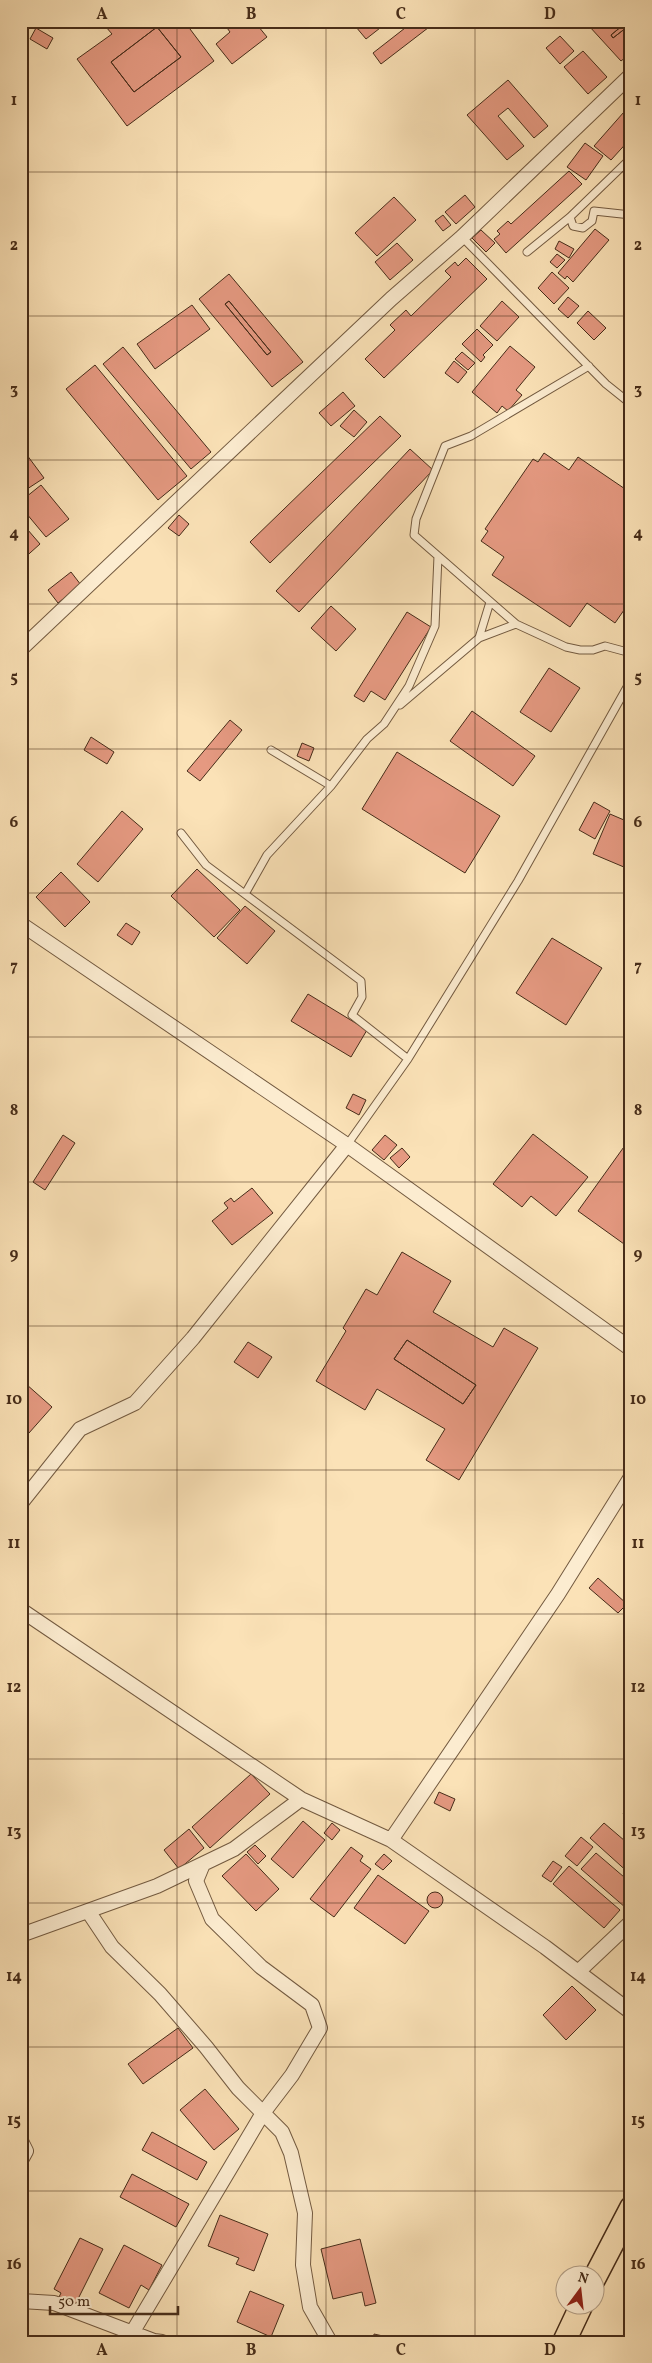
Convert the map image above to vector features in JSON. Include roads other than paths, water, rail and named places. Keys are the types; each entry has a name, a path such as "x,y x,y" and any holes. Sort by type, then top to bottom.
{"main road":[{"path":"601,2266 631,2208"},
{"path":"564,2342 576,2316"}],"street":[{"path":"21,649 391,299 462,237 631,75"},
{"path":"21,924 347,1145 631,1349"},
{"path":"21,1503 80,1429 135,1403 193,1338 347,1145"},
{"path":"391,1840 558,1594 631,1477"},
{"path":"21,1610 301,1799 391,1840 578,1972 631,2012"},
{"path":"21,1935 157,1886 234,1849 301,1799"},
{"path":"132,2333 262,2113 292,2074 320,2028 312,2005 261,1967 212,1919 196,1881 203,1864"},
{"path":"88,1911 112,1947 160,1994 238,2088 282,2132 291,2153 305,2213 302,2264 310,2307 330,2342"},
{"path":"578,1972 631,1922"},
{"path":"21,2141 26,2151 21,2160"},
{"path":"21,2301 54,2303 132,2333 162,2342"}],"lane":[{"path":"527,252 570,217 631,158"},
{"path":"570,217 574,226 583,228 592,221 594,210 631,215"},
{"path":"462,237 606,384 631,404"},
{"path":"589,366 471,436 445,446 414,528 414,535 516,624 566,647 593,650 605,646 631,653"},
{"path":"245,894 267,855 331,786 367,739 384,724 396,708 435,626 438,556"},
{"path":"479,638 490,602"},
{"path":"396,708 479,638 516,624"},
{"path":"347,1145 408,1059 518,881 631,680"},
{"path":"271,750 331,786"},
{"path":"181,834 206,865 361,981 362,997 352,1015 408,1059"}]}
